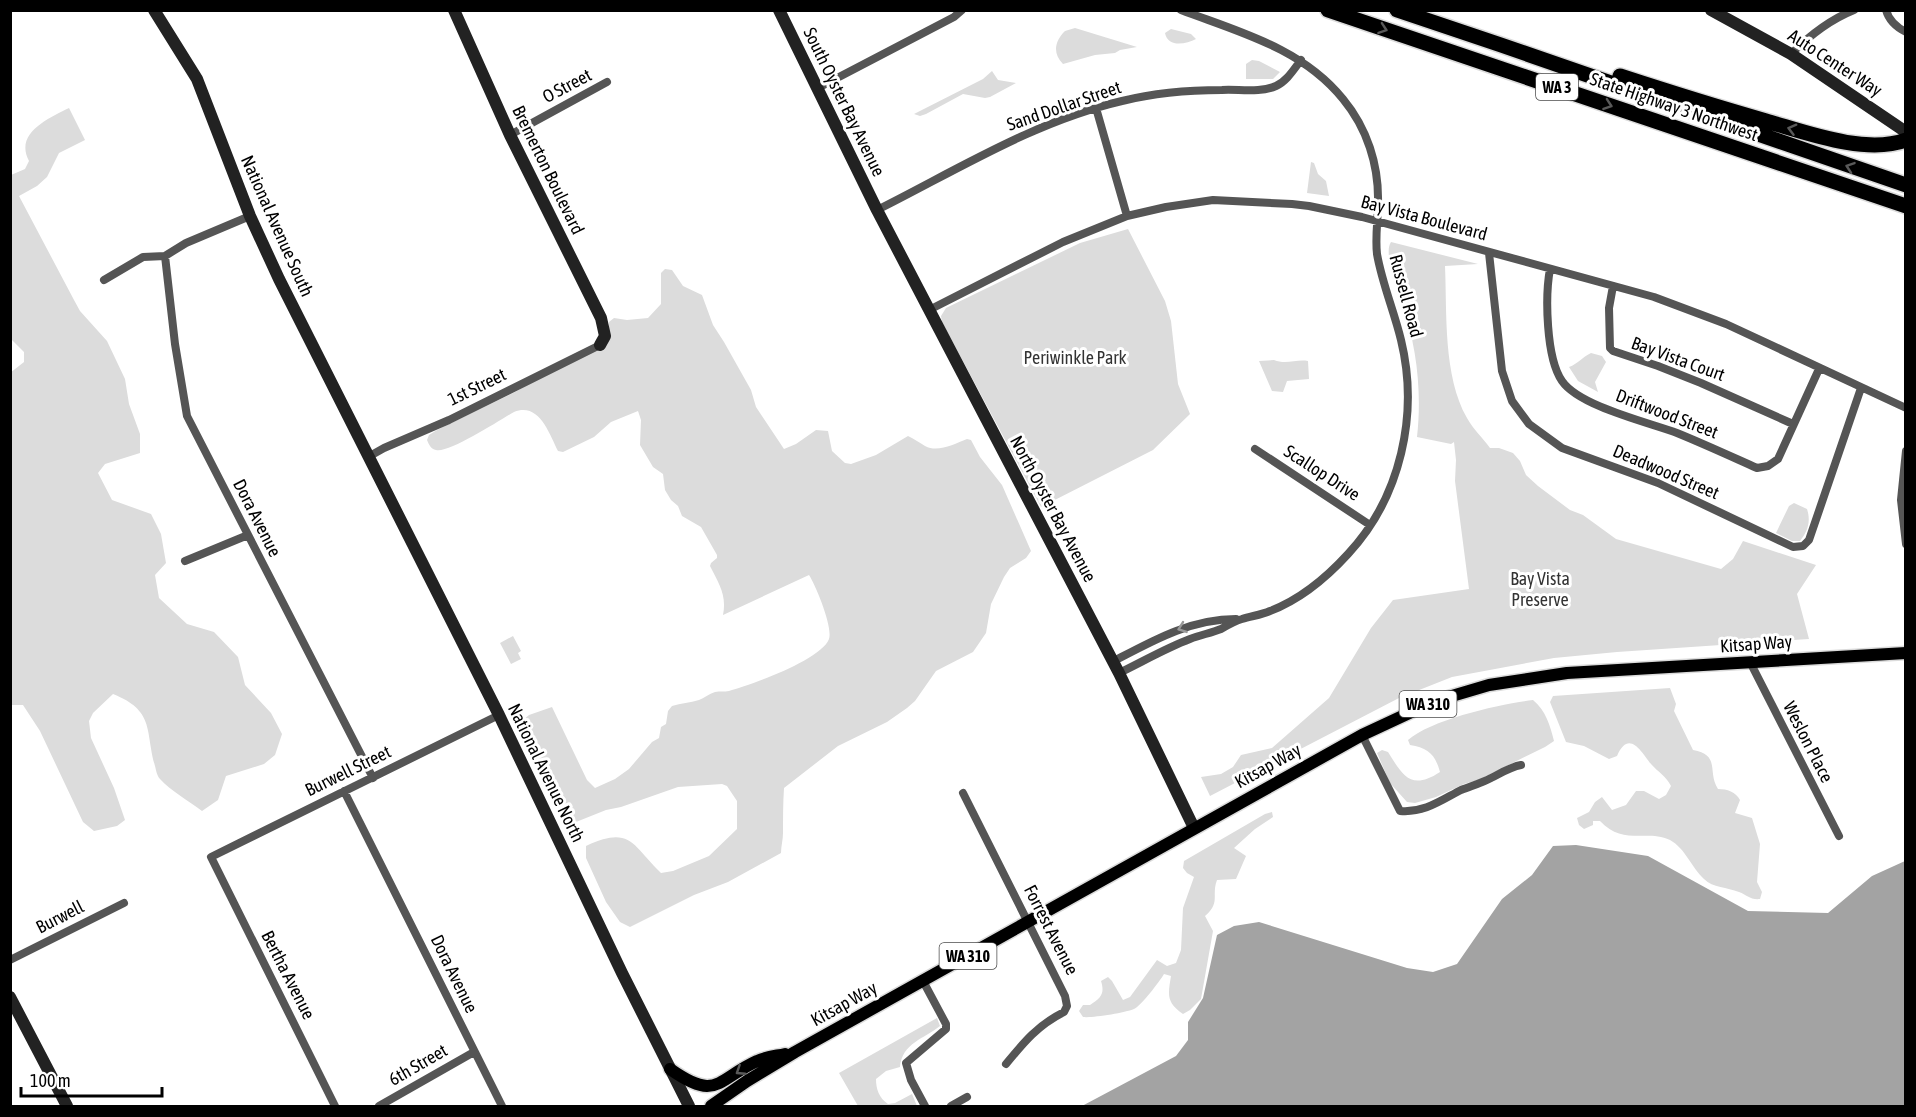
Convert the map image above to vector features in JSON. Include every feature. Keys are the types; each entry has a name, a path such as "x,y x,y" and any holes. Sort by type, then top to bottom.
{"highway":[{"name":"State Highway 3 Northwest","path":"1328,10 1905,206"},
{"name":"State Highway 3 Northwest","path":"1397,10 1905,185"},
{"path":"1501,45 1597,69 1678,96 1812,134 1870,144 1898,143 1905,140"},
{"path":"1785,164 1905,217"}],"main road":[{"name":"Kitsap Way","path":"711,1107 747,1081 795,1052 1194,828 1362,735 1435,701 1507,681 1567,673 1905,653"},
{"path":"670,1069 689,1082 705,1086 725,1081 758,1060 795,1052"}],"street":[{"name":"National Avenue South","path":"154,10 196,80 250,216 368,457"},
{"name":"Bremerton Boulevard","path":"454,10 510,135 601,318 605,336 600,345"},
{"name":"South Oyster Bay Avenue","path":"779,10 877,210"},
{"path":"816,89 954,17 962,10"},
{"name":"Russell Road","path":"1119,674 1186,640 1220,629 1240,619 1269,612 1302,594 1347,555 1370,525 1396,473 1405,435 1407,395 1401,340 1377,253 1377,176 1372,154 1360,125 1343,99 1320,75 1301,60 1274,45 1181,10"},
{"name":"Auto Center Way","path":"1711,10 1791,54 1905,132"},
{"path":"1791,54 1811,34 1854,10"},
{"path":"1886,10 1888,17 1896,27 1905,32"},
{"name":"Sand Dollar Street","path":"877,210 1020,136 1095,108 1123,100 1157,95 1265,89 1282,82 1301,60"},
{"name":"O Street","path":"510,135 607,82"},
{"path":"1095,108 1127,216"},
{"name":"Bay Vista Boulevard","path":"929,310 1072,237 1127,216 1198,202 1240,200 1310,206 1654,297 1726,324 1905,408"},
{"name":"North Oyster Bay Avenue","path":"877,210 1119,674 1194,828"},
{"path":"104,280 143,256 165,256 186,243 250,216"},
{"name":"Deadwood Street","path":"1490,253 1502,373 1512,401 1529,424 1563,448 1658,483 1793,548 1803,546 1809,540 1862,388"},
{"name":"Dora Avenue","path":"165,256 175,344 187,416 373,778"},
{"name":"Driftwood Street","path":"1550,269 1548,319 1554,367 1563,383 1583,399 1679,434 1757,468 1768,466 1778,459 1819,369"},
{"name":"Bay Vista Court","path":"1613,286 1609,308 1610,348 1613,351 1701,383 1793,424"},
{"name":"1st Street","path":"368,457 600,345"},
{"name":"Scallop Drive","path":"1255,449 1370,525"},
{"path":"1905,451 1901,500 1905,544"},
{"name":"National Avenue North","path":"368,457 499,715 689,1107"},
{"path":"185,561 248,535"},
{"name":"Russell Road","path":"1112,662 1167,634 1197,623 1220,619 1240,619"},
{"name":"Weslon Place","path":"1750,662 1839,836"},
{"name":"Burwell Street","path":"211,857 499,715"},
{"path":"1362,735 1400,811 1411,812 1428,808 1462,790 1521,765"},
{"name":"Dora Avenue","path":"344,790 502,1107"},
{"name":"Forrest Avenue","path":"963,793 1029,922 1065,996 1067,1006 1064,1012 1046,1022 1023,1043 1006,1064"},
{"name":"Bertha Avenue","path":"211,857 335,1107"},
{"name":"Burwell","path":"10,960 124,903"},
{"path":"923,981 946,1024 946,1029 906,1063 911,1080 925,1107"},
{"path":"10,997 67,1107"},
{"name":"6th Street","path":"380,1106 474,1052"},
{"path":"951,1107 967,1097"}],"green space":[{"path":"1075,28 1137,47 1063,64 1057,56 1057,43 1065,31"},
{"path":"1171,29 1191,34 1196,39 1178,44 1173,43 1165,33"},
{"path":"1252,60 1259,61 1280,72 1273,79 1246,79 1246,64"},
{"path":"992,71 998,80 1016,83 990,97 963,94 926,114 920,116 914,114 983,79"},
{"path":"69,108 85,140 59,153 47,177 37,186 19,196 80,311 107,341 125,379 129,404 140,434 140,453 105,464 98,473 112,500 151,514 161,534 166,563 155,575 159,598 187,624 214,632 238,657 245,685 271,713 282,734 275,755 264,764 226,776 218,800 202,811 169,788 159,778 142,715 136,707 113,694 93,713 89,721 91,738 114,788 125,820 117,826 94,831 83,822 40,731 23,705 10,705 10,373 24,362 24,352 11,339 11,175 25,169 29,161 26,142 36,128"},
{"path":"1311,162 1314,163 1318,174 1326,181 1329,196 1307,193"},
{"name":"Periwinkle Park","path":"1128,229 1165,301 1171,321 1178,384 1190,414 1153,450 1041,507 942,322 941,316 946,308 1080,243"},
{"name":"Bay Vista Preserve","path":"1391,242 1478,264 1445,266 1448,344 1450,364 1459,401 1469,422 1490,448 1499,448 1513,453 1520,461 1526,475 1538,486 1570,510 1583,515 1616,539 1721,569 1733,559 1743,541 1816,565 1797,594 1809,639 1554,658 1452,677 1399,698 1210,796 1201,777 1221,774 1233,767 1241,755 1272,748 1329,698 1371,628 1393,600 1469,589 1455,481 1454,442 1451,444 1417,437 1419,404 1415,353 1390,263"},
{"path":"665,269 672,270 683,286 702,295 713,325 751,390 756,407 784,449 796,444 816,430 828,431 832,451 845,463 851,464 876,455 908,436 935,449 967,439 971,440 980,457 1002,485 1031,551 1026,558 1010,568 1004,577 991,604 986,633 973,652 936,671 915,701 907,708 887,722 838,746 784,788 781,853 728,882 694,895 630,927 620,922 606,902 586,858 586,846 613,837 622,838 630,841 661,873 673,871 709,856 737,829 737,801 727,786 722,784 678,787 576,822 570,821 560,808 526,732 523,720 529,715 552,707 587,780 595,788 615,779 629,769 652,742 659,738 661,727 666,724 668,711 672,706 699,700 715,692 729,691 784,671 823,647 830,633 819,597 809,575 723,615 723,595 710,566 717,555 701,527 682,516 678,506 665,490 663,474 653,467 640,445 641,420 638,411 611,422 594,437 563,452 558,451 547,428 537,415 523,410 514,412 462,442 442,450 433,449 427,440 429,435 437,430 517,391 609,335 609,322 614,318 627,320 648,318 661,304 661,273"},
{"path":"1591,353 1602,356 1606,362 1595,382 1598,392 1578,381 1569,367"},
{"path":"1259,361 1308,361 1309,379 1287,381 1283,392 1272,391"},
{"path":"1794,503 1807,509 1809,518 1808,526 1800,541 1792,541 1776,533 1789,506"},
{"path":"513,636 521,651 518,653 521,659 511,664 500,643"},
{"path":"1670,688 1676,704 1674,711 1693,750 1702,752 1710,760 1718,789 1731,792 1740,800 1735,813 1752,818 1760,844 1757,882 1762,892 1760,899 1751,898 1708,882 1680,848 1670,840 1617,833 1600,821 1593,821 1593,825 1584,829 1579,825 1577,818 1589,812 1595,802 1602,797 1612,810 1626,805 1636,791 1644,791 1659,799 1666,795 1671,786 1667,779 1631,743 1626,744 1617,756 1609,759 1584,746 1566,742 1550,702 1553,696"},
{"path":"1533,700 1544,714 1554,741 1545,747 1478,780 1415,803 1407,802 1390,783 1377,753 1382,750 1388,752 1398,768 1409,778 1422,780 1430,778 1440,772 1436,761 1426,750 1410,745 1408,740 1433,725 1450,719 1503,705"},
{"path":"1272,812 1273,817 1255,829 1234,848 1246,856 1236,879 1217,880 1213,907 1205,916 1213,931 1201,999 1183,1014 1177,1010 1171,1002 1169,993 1171,976 1164,974 1146,998 1134,1009 1108,1015 1083,1017 1079,1011 1083,1005 1090,1005 1101,995 1103,989 1101,981 1108,977 1123,1000 1130,997 1157,960 1167,966 1176,963 1181,950 1183,908 1194,877 1183,868 1184,861"},
{"path":"937,1018 940,1026 909,1047 900,1067 886,1071 876,1079 879,1093 888,1104 912,1094 917,1106 858,1106 839,1073"}],"shaded area":[{"path":"1576,845 1648,856 1748,911 1828,913 1872,876 1905,861 1905,1106 1082,1106 1176,1056 1188,1040 1188,1022 1203,998 1217,935 1234,926 1259,922 1407,968 1433,972 1457,964 1502,899 1532,875 1553,846"}]}
